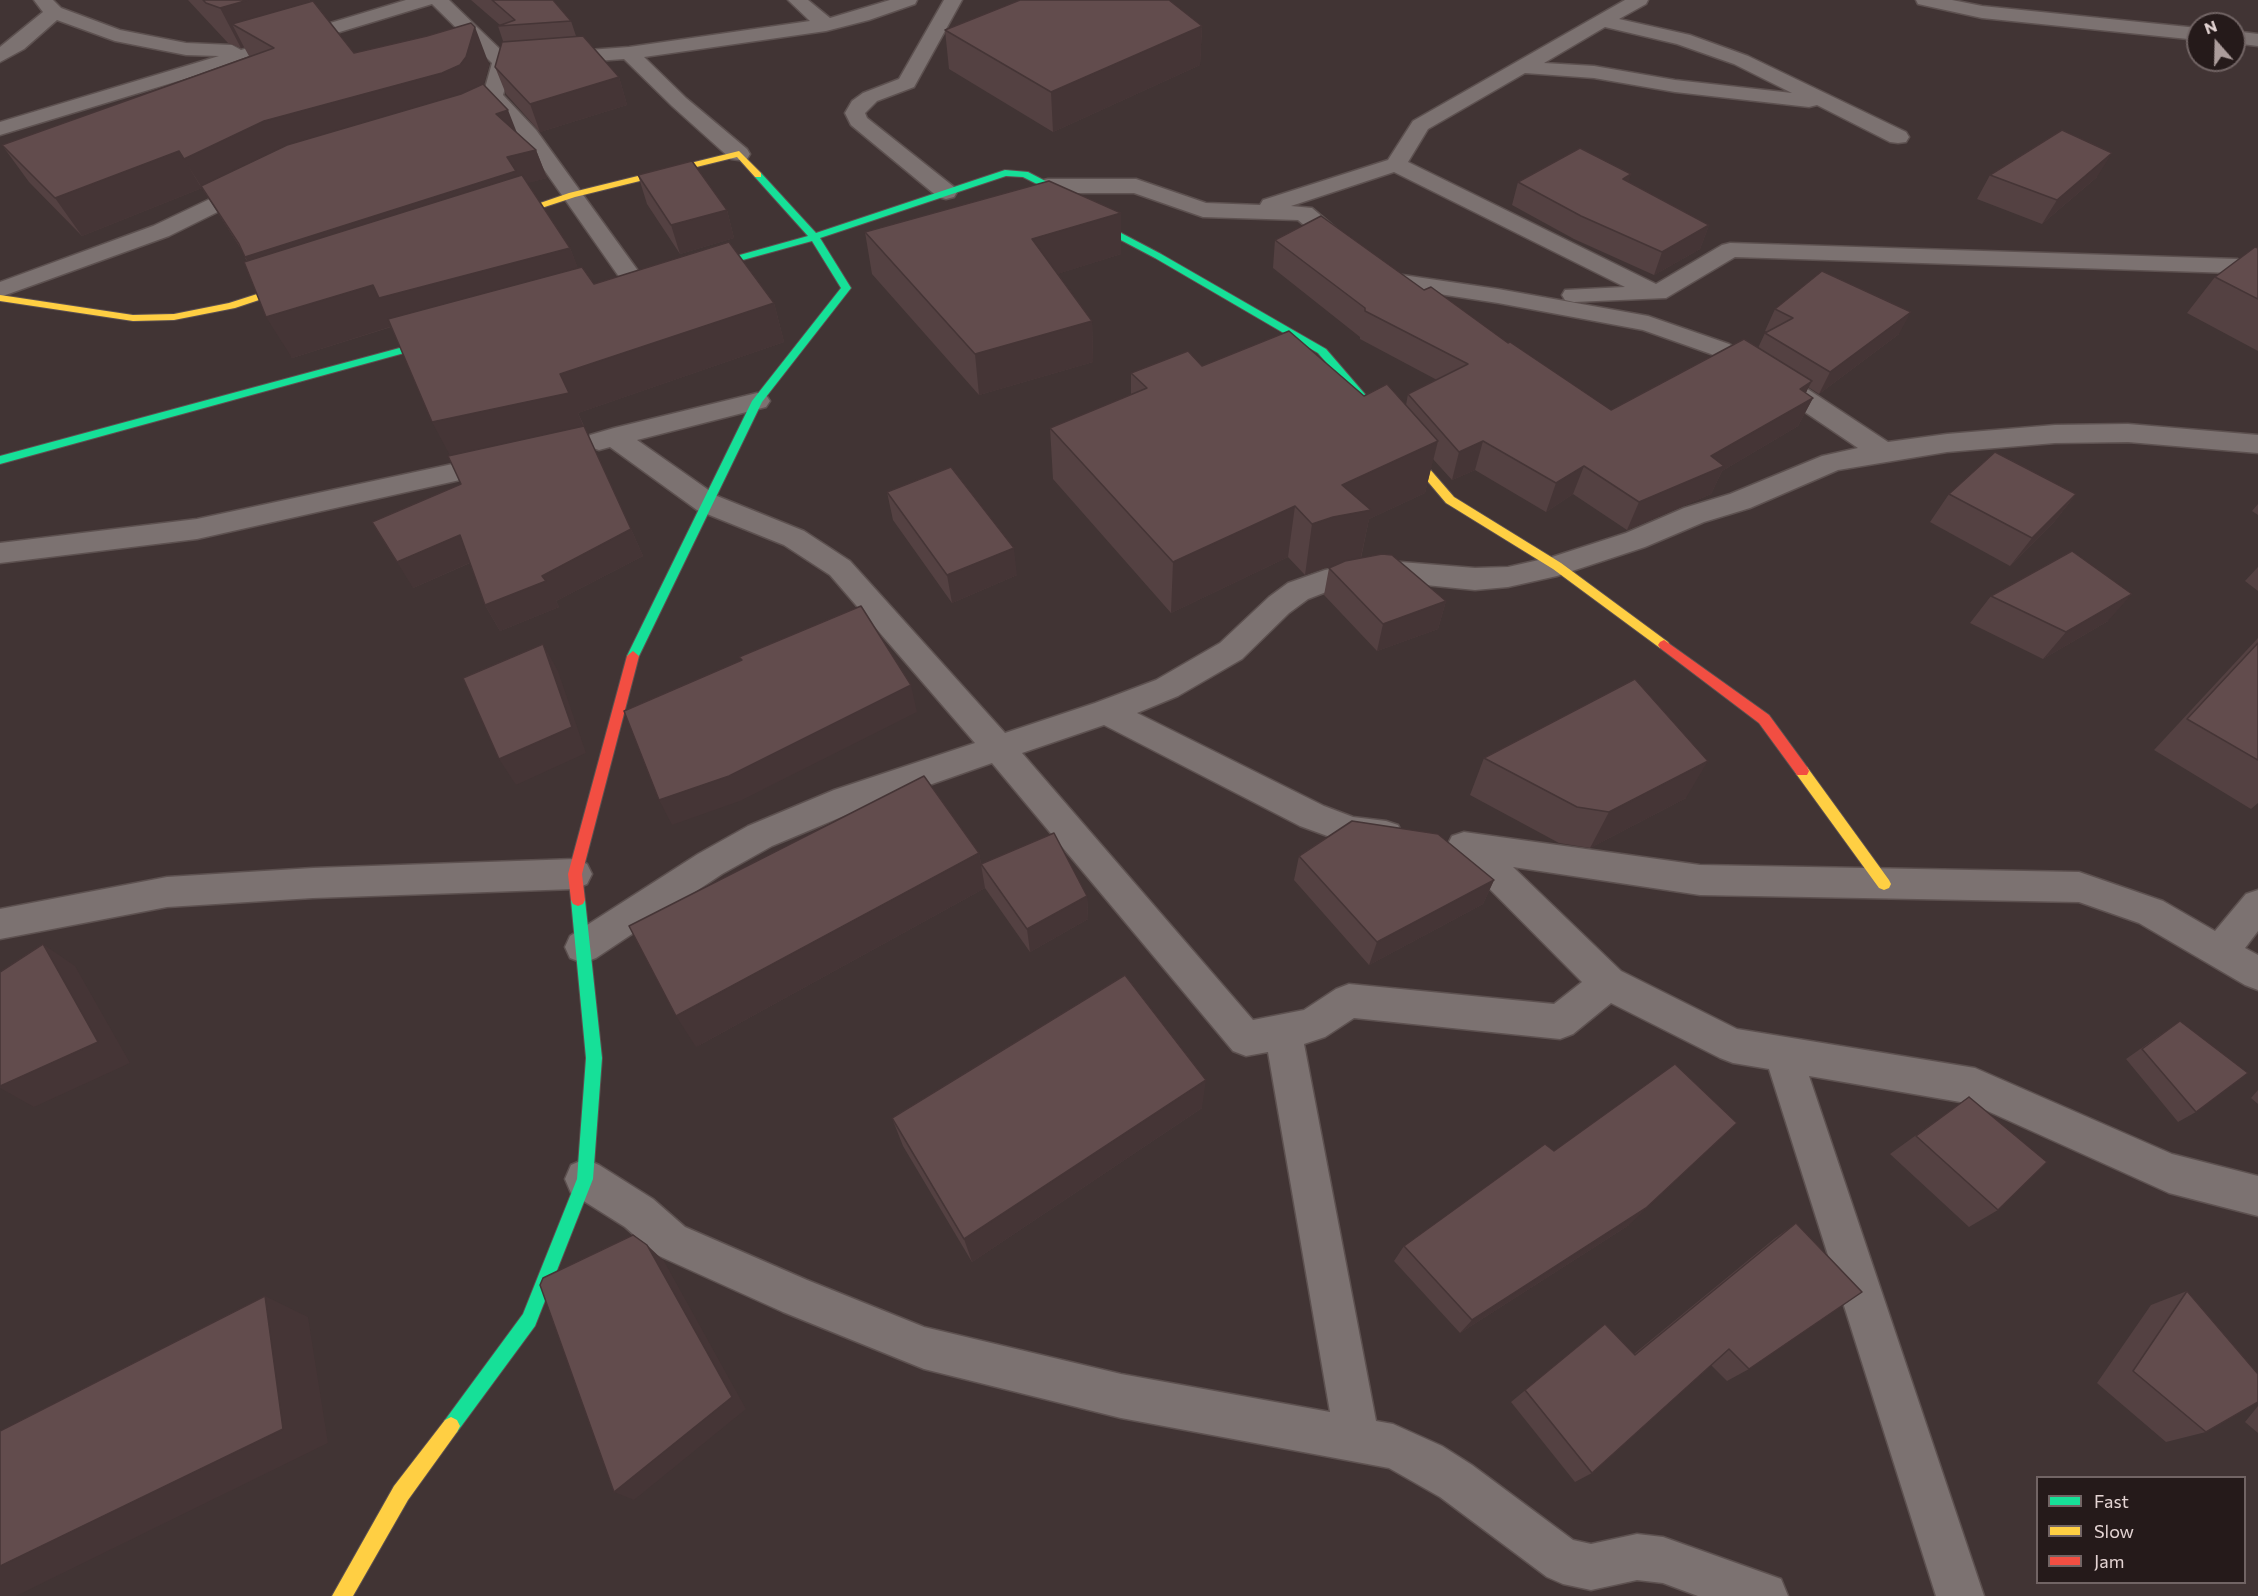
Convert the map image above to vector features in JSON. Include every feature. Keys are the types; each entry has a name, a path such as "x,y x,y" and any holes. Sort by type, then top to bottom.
{"street":[{"path":"0,129 426,0"},
{"path":"438,0 502,62 629,53 826,25 862,16 908,0"},
{"path":"797,0 826,25"},
{"path":"946,192 858,121 855,113 859,105 870,97 907,83 953,0"},
{"path":"1203,210 1277,205 1396,164 1420,125 1639,0"},
{"path":"1925,0 1982,12 2186,33"},
{"path":"0,56 17,45 48,6 115,35 186,50 258,52"},
{"path":"1602,21 1683,39 1741,60 1898,137"},
{"path":"342,1596 401,1493 529,1320 585,1179 594,1058 575,874 620,700 635,650 757,401 846,288 813,237 739,154 679,102 629,53"},
{"path":"431,126 484,108 493,96 502,62"},
{"path":"1522,67 1594,72 1675,86 1829,103"},
{"path":"493,96 529,134 637,286"},
{"path":"481,225 572,195 739,154"},
{"path":"1396,164 1658,293"},
{"path":"681,274 813,237 1005,173 1025,174 1048,186 1101,226 1158,256 1322,351 1450,500 1557,567 1764,719 1884,884"},
{"path":"0,291 161,231 272,176"},
{"path":"1048,186 1136,186 1203,210 1304,213 1382,279 1498,296 1648,323 1720,349 1768,375 1883,452"},
{"path":"1498,296 1658,293 1730,250 2237,266 2258,276"},
{"path":"0,298 133,318 174,317 231,306 310,280"},
{"path":"0,460 461,334"},
{"path":"580,445 757,401"},
{"path":"583,946 710,864 760,836 846,800 1106,712 1167,688 1231,651 1279,605 1298,591 1335,577 1376,570 1475,579 1508,577 1557,567 1596,551 1635,540 1694,515 1740,501 1832,462 1883,452 1947,443 2055,434 2128,433 2258,444"},
{"path":"614,437 707,503 794,538 840,568 999,749 1246,1039 1312,1025 1349,1001 1560,1022 1608,983"},
{"path":"0,553 197,529 522,458"},
{"path":"1106,712 1312,816 1352,831 1700,879 2079,887 2151,912 2258,974"},
{"path":"1470,847 1608,983 1733,1046 1975,1086 2169,1173 2258,1196"},
{"path":"0,924 167,892 313,883 575,874"},
{"path":"2220,952 2258,905"},
{"path":"1283,1031 1357,1440"},
{"path":"1783,1055 1960,1596"},
{"path":"585,1179 639,1213 671,1241 689,1250 924,1348 1121,1396 1393,1446 1426,1462 1456,1482 1563,1561 1591,1567 1637,1557 1664,1560 1764,1596"}],"building":[{"path":"203,0 248,0 220,8"},
{"path":"492,0 553,0 571,21 498,26 515,20"},
{"path":"1020,0 1169,0 1202,26 1051,92 945,30"},
{"path":"313,1 354,53 471,23 475,27 466,57 460,65 442,73 264,121 184,159 179,151 55,198 2,145 274,48 232,24"},
{"path":"583,36 619,77 530,104 495,67 502,42"},
{"path":"483,84 508,110 496,114 536,150 507,157 516,171 245,257 201,186 287,145 461,94"},
{"path":"2062,130 2112,153 2057,200 1990,175"},
{"path":"1580,148 1631,174 1623,179 1709,225 1662,252 1581,216 1518,182"},
{"path":"692,161 727,210 671,225 638,175"},
{"path":"522,175 570,248 379,298 373,285 266,317 244,262"},
{"path":"1049,181 1121,213 1032,239 1092,321 975,354 865,232"},
{"path":"1321,216 1424,290 1431,287 1508,343 1510,342 1611,410 1744,339 1812,381 1800,389 1813,398 1711,456 1724,466 1639,502 1584,466 1556,483 1483,441 1459,452 1408,394 1468,364 1365,311 1365,308 1275,240"},
{"path":"729,242 774,303 560,374 569,393 432,422 388,319 582,267 594,284"},
{"path":"2255,247 2258,248 2258,299 2215,277"},
{"path":"1822,271 1911,312 1830,372 1765,333 1793,318 1775,309"},
{"path":"1289,331 1364,396 1387,384 1438,441 1342,485 1371,510 1333,517 1312,524 1295,506 1173,562 1050,428 1147,388 1131,373 1188,351 1202,366"},
{"path":"584,426 631,529 542,576 546,581 485,605 460,535 397,562 372,522 461,484 448,456"},
{"path":"1995,452 2076,494 2032,538 1949,494"},
{"path":"951,467 1014,548 947,575 887,492"},
{"path":"2072,551 2132,594 2066,632 1991,596"},
{"path":"1382,554 1392,555 1446,601 1383,624 1329,568 1345,561"},
{"path":"861,606 911,685 729,776 659,800 624,711 742,660 739,657"},
{"path":"2258,643 2258,760 2187,719"},
{"path":"543,644 572,727 499,759 463,678"},
{"path":"1635,679 1708,761 1609,812 1577,807 1484,758"},
{"path":"924,776 979,853 676,1016 629,926"},
{"path":"1352,821 1438,834 1494,880 1377,942 1299,856"},
{"path":"1054,833 1087,896 1027,929 981,864"},
{"path":"43,944 98,1042 0,1086 0,972"},
{"path":"1125,975 1206,1080 964,1239 892,1118"},
{"path":"2180,1021 2248,1073 2196,1112 2142,1049"},
{"path":"1675,1064 1737,1123 1646,1208 1472,1320 1404,1246 1545,1144 1554,1151"},
{"path":"1969,1097 2047,1162 1998,1210 1916,1136"},
{"path":"1796,1223 1862,1292 1749,1369 1729,1349 1592,1473 1525,1390 1605,1324 1635,1355"},
{"path":"633,1235 647,1245 732,1397 614,1492 540,1285 543,1278"},
{"path":"2187,1291 2258,1374 2258,1402 2206,1432 2133,1371"},
{"path":"265,1296 283,1429 0,1566 0,1431"}],"traffic: fast":[{"path":"696,270 814,237 1005,173 1025,174 1048,186 1101,226 1158,256 1322,351 1385,424"},
{"path":"633,656 757,401 846,288 814,237 758,175"},
{"path":"0,460 444,339"},
{"path":"451,1426 529,1320 585,1179 594,1058 578,900"}],"traffic: slow":[{"path":"499,219 572,195 739,154 758,175"},
{"path":"0,298 133,318 174,317 231,306 301,283"},
{"path":"1385,424 1450,500 1557,566 1664,645"},
{"path":"1802,771 1884,884"},
{"path":"342,1596 401,1493 451,1426"}],"traffic: jam":[{"path":"1664,645 1764,719 1802,771"},
{"path":"578,900 575,874 633,656"}]}
